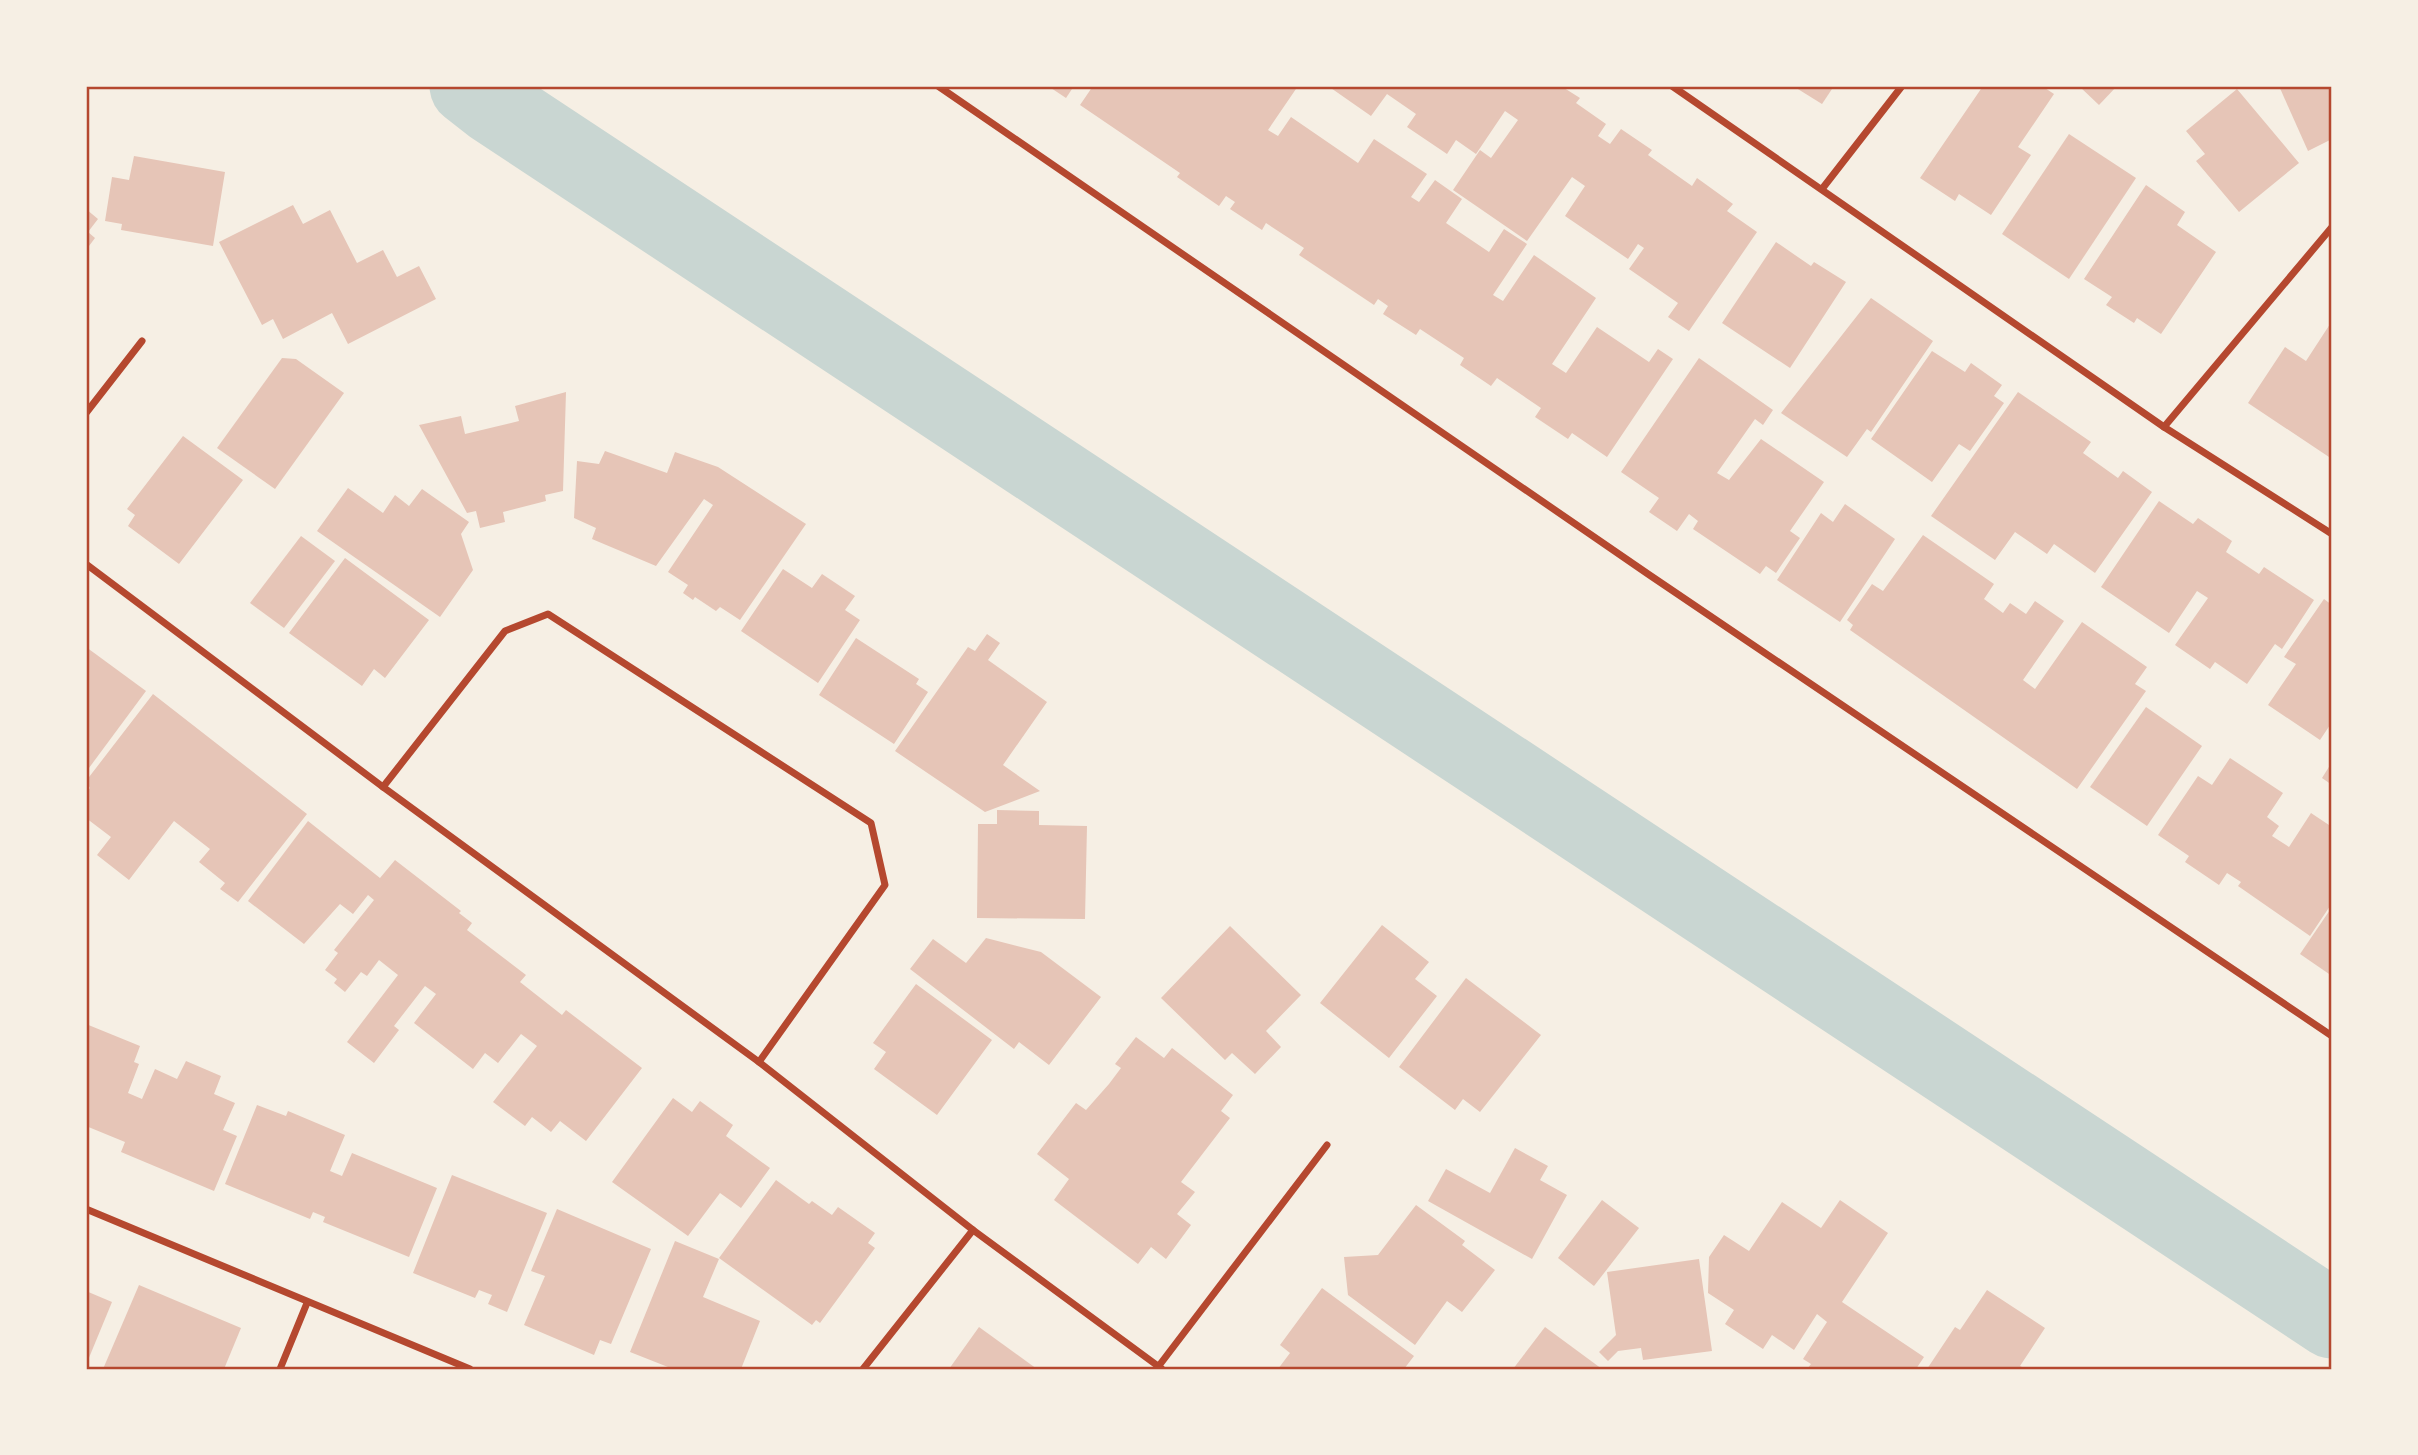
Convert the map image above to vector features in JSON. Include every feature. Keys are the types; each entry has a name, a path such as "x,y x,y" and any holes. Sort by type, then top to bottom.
{"street":[{"path":"938,86 1637,566 2332,1036"},
{"path":"1672,86 2164,427 2332,534"},
{"path":"1822,189 1902,86"},
{"path":"2164,427 2332,227"},
{"path":"86,414 142,341"},
{"path":"86,564 383,787 759,1062 973,1230 1160,1368 1328,1145"},
{"path":"383,787 505,631 548,614 871,823 885,886 759,1062"},
{"path":"86,1209 470,1369"},
{"path":"863,1369 973,1230"},
{"path":"280,1369 307,1303"}],"building":[{"path":"1048,86 1074,86 1066,98"},
{"path":"1093,86 1298,86 1268,130 1278,136 1291,117 1358,163 1374,139 1427,174 1411,197 1419,202 1435,180 1462,199 1446,223 1489,252 1504,229 1527,244 1493,295 1503,301 1534,255 1596,298 1552,364 1566,373 1597,327 1649,362 1658,349 1673,359 1607,457 1572,433 1568,439 1535,417 1541,408 1497,378 1491,386 1460,365 1464,358 1420,329 1416,335 1383,314 1388,306 1378,299 1374,305 1299,255 1304,248 1266,223 1262,230 1230,209 1235,202 1226,196 1219,206 1177,177 1180,173 1080,105"},
{"path":"1328,86 1561,86 1580,98 1576,103 1606,124 1598,136 1610,144 1621,129 1652,150 1648,155 1692,186 1697,178 1733,204 1727,211 1757,232 1689,331 1668,317 1678,303 1629,269 1644,248 1638,244 1628,259 1565,216 1585,186 1572,177 1527,241 1453,190 1480,150 1491,158 1518,120 1505,111 1476,154 1456,140 1447,154 1407,127 1416,114 1387,94 1371,116"},
{"path":"1793,86 1834,86 1822,104"},
{"path":"1983,86 2042,86 2054,94 2018,147 2031,155 1991,215 1959,194 1955,201 1920,178"},
{"path":"2079,86 2117,86 2099,105"},
{"path":"2279,86 2332,86 2332,139 2308,151"},
{"path":"2237,89 2299,163 2239,212 2196,161 2205,154 2186,131"},
{"path":"2069,134 2136,178 2069,279 2002,234"},
{"path":"134,156 225,172 213,246 121,230 122,224 105,221 112,177 129,180"},
{"path":"2146,185 2185,212 2177,225 2216,252 2161,334 2137,318 2134,323 2106,305 2112,297 2084,279"},
{"path":"293,205 303,224 330,210 357,263 383,250 397,277 419,266 436,299 348,344 332,313 283,339 273,319 262,325 219,242"},
{"path":"86,209 98,219 88,232 95,238 86,250"},
{"path":"1776,242 1811,266 1814,262 1846,282 1790,368 1722,323"},
{"path":"1871,298 1933,341 1871,432 1867,429 1847,457 1781,413"},
{"path":"2332,321 2332,459 2248,403 2285,347 2306,361"},
{"path":"1932,351 1965,372 1971,363 2002,385 1994,396 2004,403 1970,451 1959,444 1932,482 1871,439"},
{"path":"282,358 296,359 344,393 275,489 217,448"},
{"path":"1699,358 1773,410 1763,425 1755,419 1717,473 1729,480 1761,439 1824,482 1790,531 1800,538 1776,573 1766,566 1760,574 1693,529 1698,521 1689,514 1677,531 1649,512 1659,498 1621,472"},
{"path":"566,392 563,491 545,495 546,501 503,512 505,522 480,528 476,511 467,513 419,425 461,416 465,434 519,421 515,406"},
{"path":"2018,392 2091,442 2083,453 2118,478 2123,471 2152,492 2095,573 2054,544 2047,554 2015,532 1995,560 1931,516"},
{"path":"183,436 243,480 179,564 128,526 135,515 127,509"},
{"path":"605,451 667,473 675,452 718,467 806,524 740,620 720,607 716,611 695,597 693,600 683,593 688,585 668,572 713,505 704,499 656,566 592,539 596,528 574,518 577,461 599,464"},
{"path":"348,488 383,513 395,495 409,506 422,489 469,522 461,534 473,570 440,617 317,531"},
{"path":"2159,501 2193,524 2198,518 2232,541 2226,552 2259,574 2264,567 2314,600 2282,649 2275,644 2247,684 2215,662 2210,669 2175,645 2208,598 2197,591 2169,633 2101,587"},
{"path":"1845,504 1895,539 1840,622 1777,580 1821,513 1833,522"},
{"path":"1923,535 1994,584 1984,599 2003,613 2010,603 2026,614 2035,601 2064,621 2023,680 2035,689 2082,622 2147,667 2135,684 2146,691 2077,789 1850,630 1853,625 1847,620 1872,584 1883,591"},
{"path":"301,536 335,561 284,628 250,603"},
{"path":"345,558 429,620 385,678 374,669 362,686 289,633"},
{"path":"783,569 812,588 822,574 855,596 845,610 860,620 818,683 741,631"},
{"path":"2324,599 2332,605 2332,722 2320,740 2268,705 2296,664 2284,657"},
{"path":"987,634 1000,643 988,660 1047,702 1003,765 1040,791 985,812 895,751 968,647 975,651"},
{"path":"856,638 919,679 916,684 928,692 894,744 819,695"},
{"path":"86,647 146,691 86,772"},
{"path":"153,694 307,814 238,902 220,889 225,883 199,862 210,849 174,821 129,880 97,855 111,837 86,818 86,793 90,788 86,781"},
{"path":"2146,707 2202,746 2147,826 2090,787"},
{"path":"2230,758 2283,793 2267,817 2279,826 2272,836 2289,847 2311,813 2332,827 2332,903 2310,936 2238,886 2241,882 2227,873 2219,885 2185,862 2189,856 2158,835 2198,776 2212,785"},
{"path":"2332,762 2332,785 2322,778"},
{"path":"997,810 1039,811 1039,825 1087,826 1085,919 977,918 978,824 997,824"},
{"path":"308,821 380,878 395,860 461,911 459,913 472,923 467,930 526,975 520,982 562,1015 566,1010 642,1068 586,1141 560,1121 551,1132 532,1117 525,1126 493,1102 537,1046 521,1034 498,1063 485,1053 473,1069 414,1023 436,994 425,986 394,1026 399,1030 374,1063 347,1042 398,975 379,960 367,976 361,972 345,992 334,983 337,979 325,970 338,953 334,950 374,900 368,895 353,914 340,904 304,944 248,901"},
{"path":"2332,907 2332,976 2300,954"},
{"path":"1382,925 1429,962 1415,979 1437,996 1389,1058 1320,1003"},
{"path":"1230,926 1301,995 1266,1031 1281,1047 1255,1074 1232,1053 1225,1060 1161,998"},
{"path":"986,938 1041,952 1101,997 1049,1065 1019,1042 1014,1049 910,969 933,939 966,963"},
{"path":"1466,978 1541,1035 1480,1112 1463,1099 1455,1110 1399,1067"},
{"path":"916,984 992,1040 937,1115 874,1069 886,1052 873,1043"},
{"path":"86,1024 140,1046 134,1062 139,1064 128,1093 142,1099 155,1069 177,1079 186,1061 221,1076 214,1094 235,1103 223,1130 237,1136 214,1191 121,1152 125,1142 86,1126"},
{"path":"1136,1037 1164,1058 1172,1048 1233,1095 1221,1111 1230,1118 1181,1182 1195,1192 1177,1214 1191,1225 1166,1259 1151,1247 1138,1264 1054,1200 1069,1179 1037,1154 1076,1103 1086,1110 1109,1084 1121,1068 1115,1064"},
{"path":"673,1098 692,1112 700,1101 733,1125 726,1136 770,1168 741,1208 720,1193 688,1236 612,1182"},
{"path":"257,1105 286,1116 288,1111 345,1135 330,1171 342,1176 352,1153 437,1188 409,1257 323,1222 325,1217 313,1212 310,1219 225,1184"},
{"path":"1515,1148 1548,1166 1540,1180 1567,1195 1532,1259 1428,1201 1446,1169 1490,1193"},
{"path":"452,1175 547,1213 507,1312 488,1304 492,1295 479,1290 475,1298 413,1273"},
{"path":"776,1180 809,1204 812,1201 832,1215 838,1207 875,1233 868,1243 875,1248 820,1323 816,1320 812,1325 719,1258"},
{"path":"1602,1200 1639,1228 1594,1286 1558,1258"},
{"path":"1840,1200 1888,1233 1842,1302 1924,1357 1916,1369 1807,1369 1811,1364 1803,1359 1827,1322 1817,1314 1794,1350 1772,1335 1763,1349 1725,1324 1734,1310 1708,1293 1709,1257 1724,1235 1749,1251 1782,1202 1821,1228"},
{"path":"1416,1205 1465,1241 1462,1245 1495,1270 1462,1312 1447,1301 1415,1345 1348,1295 1344,1257 1378,1255"},
{"path":"557,1209 651,1249 611,1344 600,1340 594,1355 524,1325 545,1276 531,1271"},
{"path":"675,1241 719,1259 703,1297 760,1321 741,1369 673,1369 630,1352"},
{"path":"1699,1259 1712,1351 1643,1360 1641,1348 1618,1351 1608,1361 1599,1352 1616,1335 1607,1272"},
{"path":"139,1285 241,1328 224,1369 103,1369"},
{"path":"1322,1288 1414,1356 1404,1369 1278,1369 1290,1353 1280,1345"},
{"path":"1987,1290 2045,1328 2020,1366 2026,1369 1927,1369 1955,1327 1960,1330"},
{"path":"86,1291 112,1302 86,1365"},
{"path":"979,1327 1037,1369 949,1369"},
{"path":"1545,1327 1602,1369 1513,1369"}],"waterway":[{"path":"469,86 492,104 2332,1319"}]}
